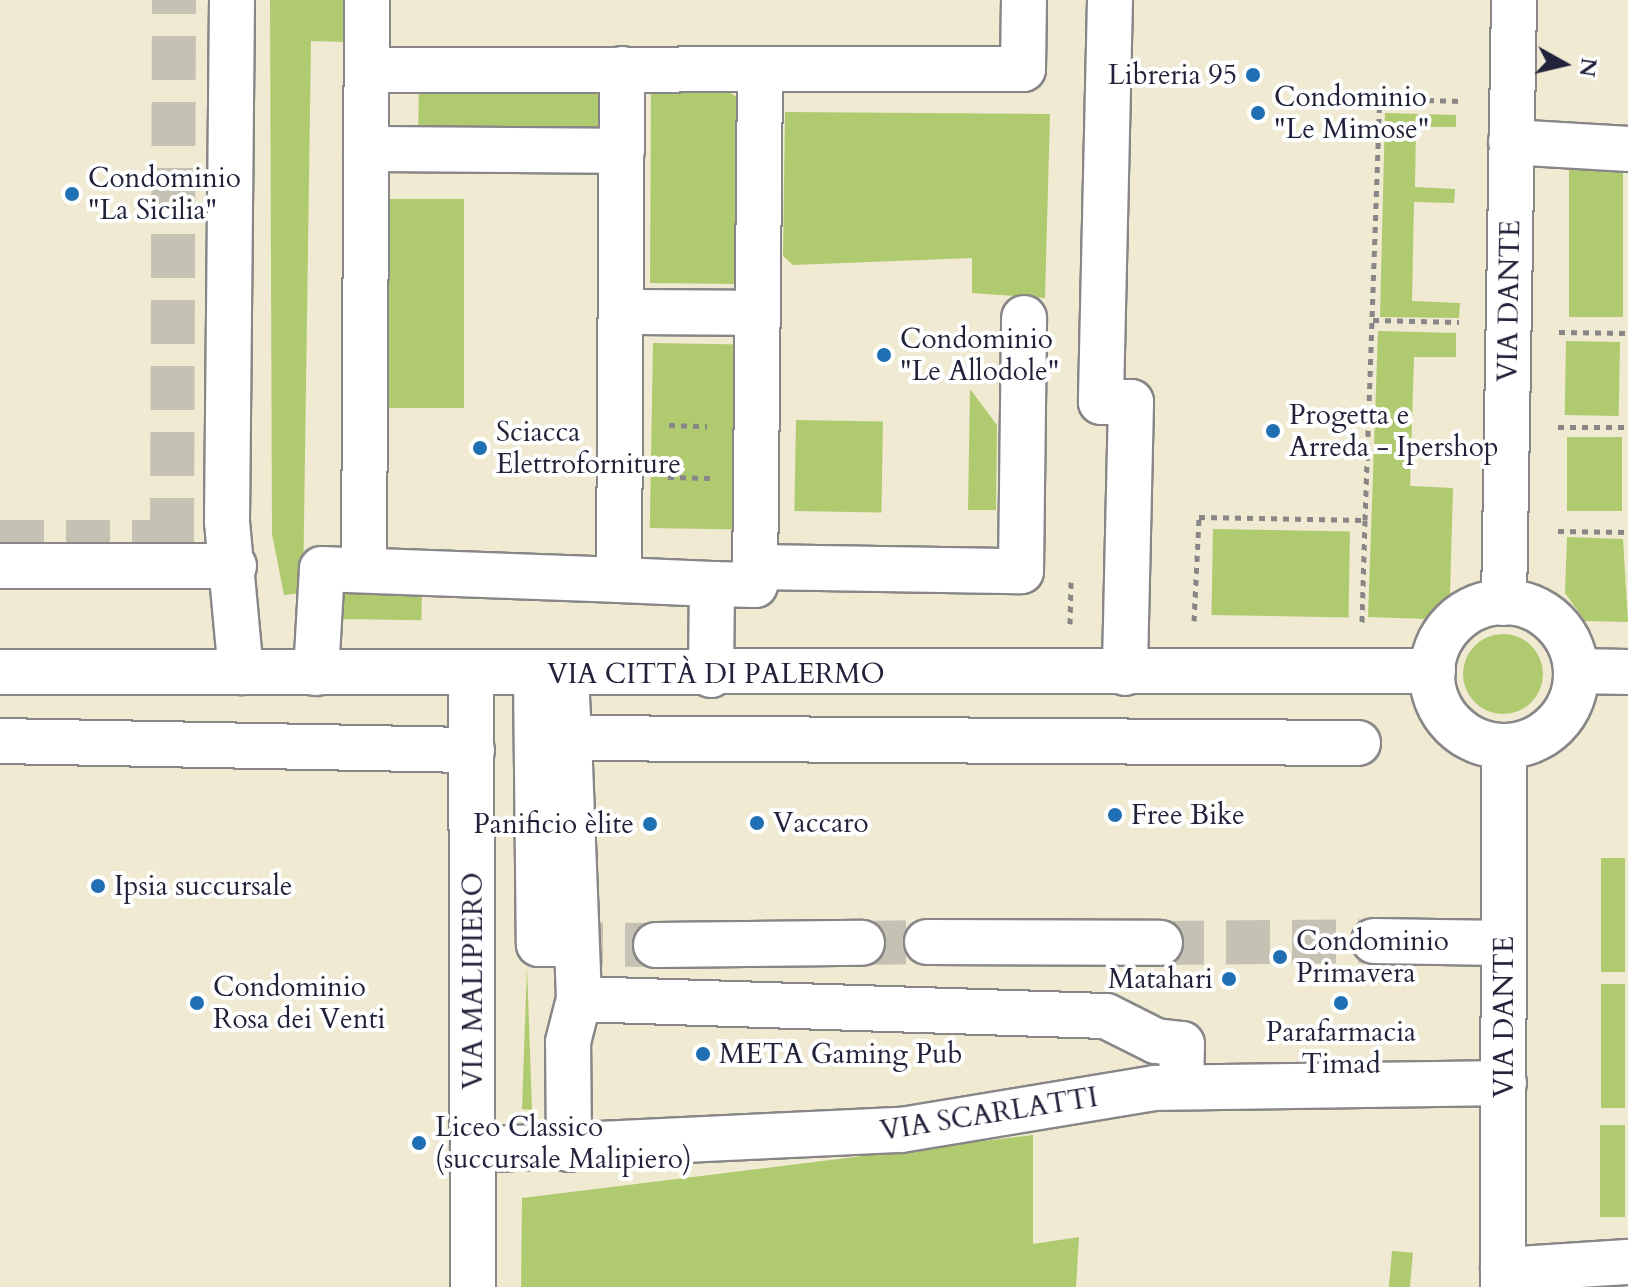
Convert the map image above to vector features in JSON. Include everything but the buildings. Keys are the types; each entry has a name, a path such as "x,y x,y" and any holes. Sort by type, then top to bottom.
{"street":[{"path":"232,0 227,522 234,566 241,672"},
{"path":"364,570 367,0"},
{"path":"367,70 1023,69 1024,0"},
{"path":"1110,0 1101,402 1131,402 1125,673"},
{"name":"VIA DANTE","path":"1504,603 1514,0"},
{"path":"619,580 622,69"},
{"path":"316,673 322,569 755,585 760,69"},
{"path":"1511,142 1628,149"},
{"path":"366,149 622,151"},
{"path":"621,312 757,313"},
{"path":"756,567 1021,571 1024,318"},
{"path":"0,566 234,566"},
{"path":"711,675 712,584"},
{"path":"1504,603 1551,619 1565,633 1576,671 1556,724 1504,746 1452,724 1433,671 1436,651 1459,618 1504,603"},
{"name":"VIA CITTÀ DI PALERMO","path":"0,672 711,675 1433,671"},
{"path":"1576,671 1628,672"},
{"name":"VIA MALIPIERO","path":"471,675 473,1287"},
{"path":"551,675 569,738 579,999 568,1042 569,1149"},
{"path":"551,675 539,944 559,944"},
{"path":"569,738 1358,743"},
{"path":"0,741 472,750"},
{"name":"VIA DANTE","path":"1503,1278 1504,746"},
{"path":"1374,941 1503,943"},
{"path":"927,942 1160,943"},
{"path":"656,945 862,943"},
{"path":"579,999 1106,1016 1156,1041 1182,1044 1181,1087"},
{"name":"VIA SCARLATTI","path":"473,1150 569,1149 901,1130 1181,1087 1504,1083"},
{"path":"1503,1278 1628,1262"}],"path":[{"path":"1362,624 1380,99 1464,101"},
{"path":"1373,320 1459,322"},
{"path":"1559,332 1628,333"},
{"path":"652,424 713,426"},
{"path":"1558,427 1628,427"},
{"path":"650,477 727,478"},
{"path":"1194,621 1199,517 1365,520"},
{"path":"1558,531 1628,532"}],"green space":[{"path":"270,0 348,0 345,42 311,41 303,593 284,595 272,534"},
{"path":"419,81 611,84 610,131 418,128"},
{"path":"722,86 740,100 739,284 650,283 651,88"},
{"path":"785,112 1050,114 1045,298 972,293 972,258 793,265 783,256"},
{"path":"1385,113 1456,115 1456,127 1416,127 1415,187 1455,189 1454,203 1414,202 1412,301 1460,303 1459,318 1380,317"},
{"path":"1569,164 1623,164 1623,317 1569,317"},
{"path":"389,199 464,199 464,408 389,408"},
{"path":"1378,331 1456,333 1456,357 1414,357 1410,486 1453,488 1450,594 1426,619 1368,617"},
{"path":"1566,341 1620,342 1619,416 1565,415"},
{"path":"653,343 742,345 739,530 650,528"},
{"path":"970,389 997,425 996,510 968,510"},
{"path":"796,420 883,422 881,513 794,511"},
{"path":"1567,437 1622,437 1622,511 1567,511"},
{"path":"1213,529 1350,531 1348,617 1211,615"},
{"path":"1567,537 1623,539 1628,622 1585,621 1565,593"},
{"path":"344,587 422,588 421,620 343,619"},
{"path":"1503,634 1518,637 1531,646 1540,659 1543,674 1540,689 1531,702 1518,711 1503,714 1488,711 1475,702 1466,689 1463,674 1466,659 1475,646 1488,637"},
{"path":"1601,858 1625,858 1625,972 1601,972"},
{"path":"527,967 532,1110 522,1109"},
{"path":"1601,984 1625,984 1625,1108 1601,1108"},
{"path":"1600,1125 1625,1125 1625,1217 1600,1217"},
{"path":"1033,1135 1033,1244 1079,1237 1076,1287 521,1287 522,1198"},
{"path":"1392,1251 1413,1253 1410,1287 1389,1287"}],"tunnel":[{"path":"0,542 172,542 174,0"},
{"path":"1160,943 1374,941"},
{"path":"862,943 927,942"},
{"path":"559,944 656,945"}],"place":[{"name":"Libreria 95","path":"1253,75"},
{"name":"Condominio \"Le Mimose\"","path":"1258,113"},
{"name":"Condominio \"La Sicilia\"","path":"72,194"},
{"name":"Condominio \"Le Allodole\"","path":"884,355"},
{"name":"Progetta e Arreda - Ipershop","path":"1273,431"},
{"name":"Sciacca Elettroforniture","path":"480,448"},
{"name":"Free Bike","path":"1115,815"},
{"name":"Vaccaro","path":"757,823"},
{"name":"Panificio èlite","path":"650,824"},
{"name":"Ipsia succursale","path":"98,886"},
{"name":"Condominio Primavera","path":"1280,957"},
{"name":"Matahari","path":"1229,979"},
{"name":"Condominio Rosa dei Venti","path":"197,1003"},
{"name":"Parafarmacia Timad","path":"1341,1003"},
{"name":"META Gaming Pub","path":"703,1054"},
{"name":"Liceo Classico (succursale Malipiero)","path":"419,1143"}]}
